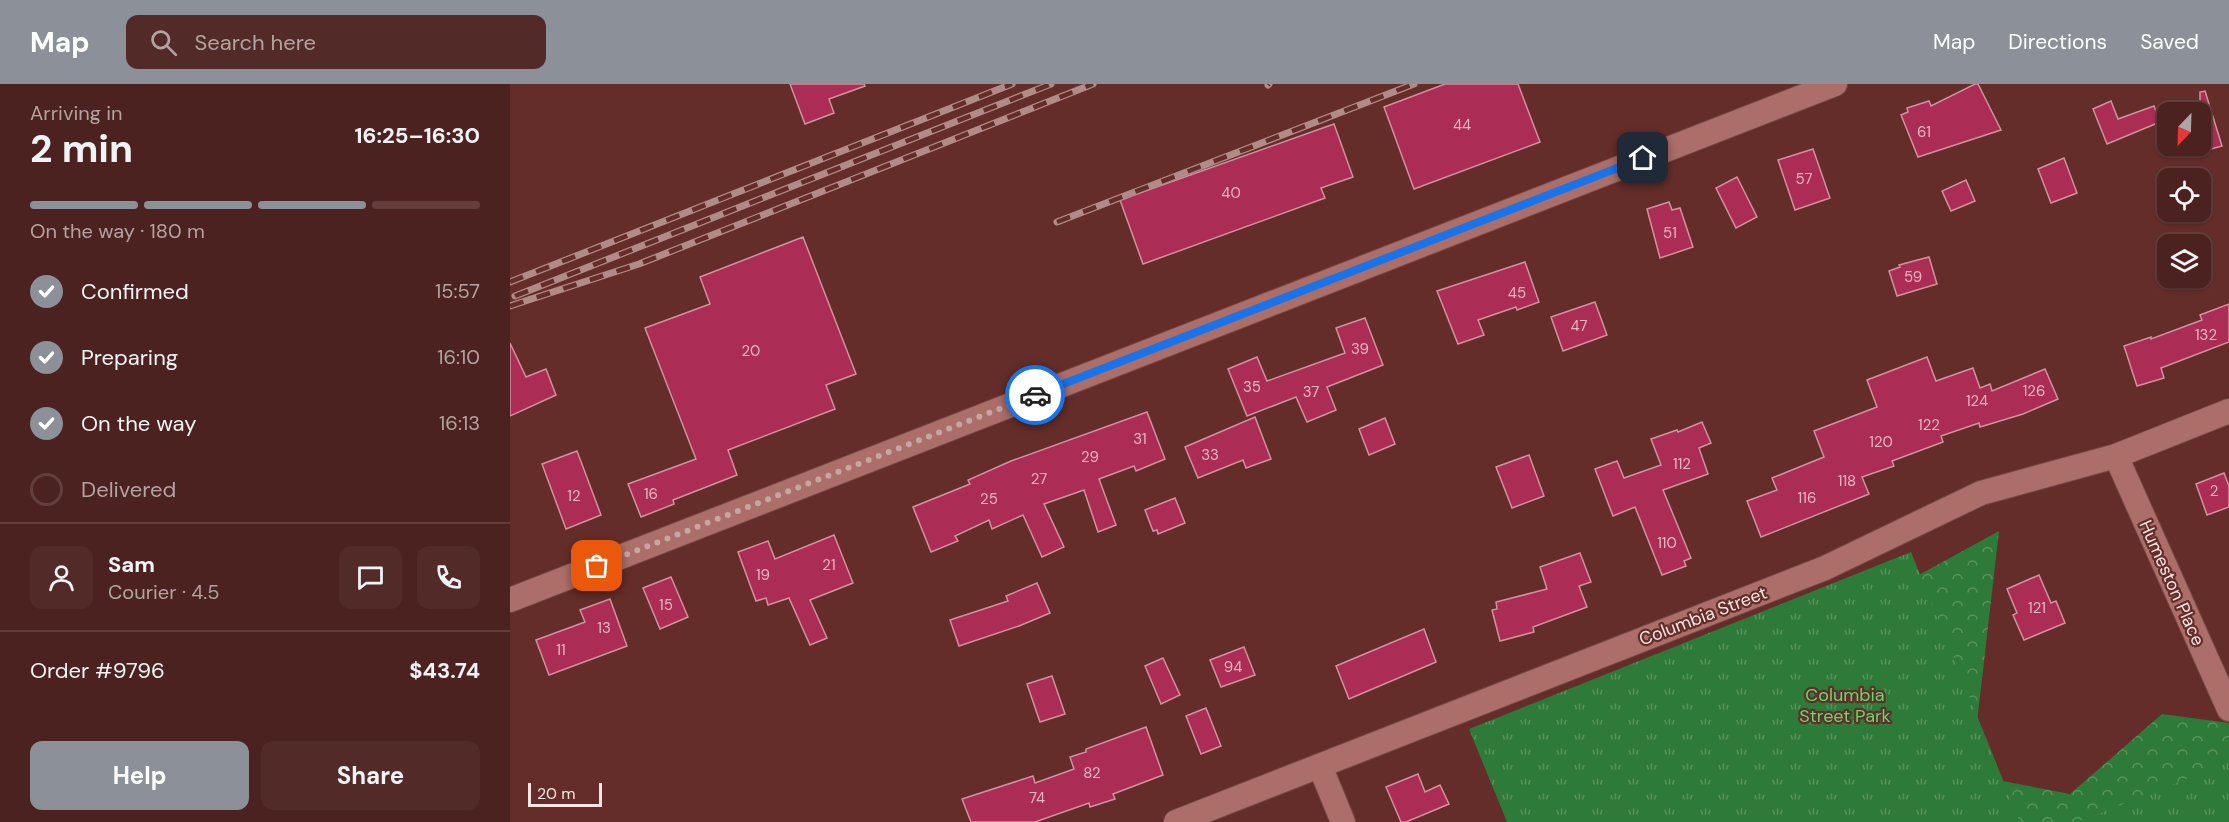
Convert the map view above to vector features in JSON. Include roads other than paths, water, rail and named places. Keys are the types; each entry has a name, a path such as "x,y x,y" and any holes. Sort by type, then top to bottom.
{"street":[{"path":"510,600 1834,84"},
{"name":"Columbia Street","path":"1176,822 1825,568 1981,493 2116,456 2229,411"},
{"name":"Humeston Place","path":"2116,456 2229,709"},
{"path":"1320,766 1343,822"}],"railway":[{"path":"510,282 1012,84"},
{"path":"515,296 1051,84"},
{"path":"510,306 639,264 1093,84"},
{"path":"1057,222 1414,84"}],"park label":[{"name":"Columbia Street Park","path":"1845,705"}]}
